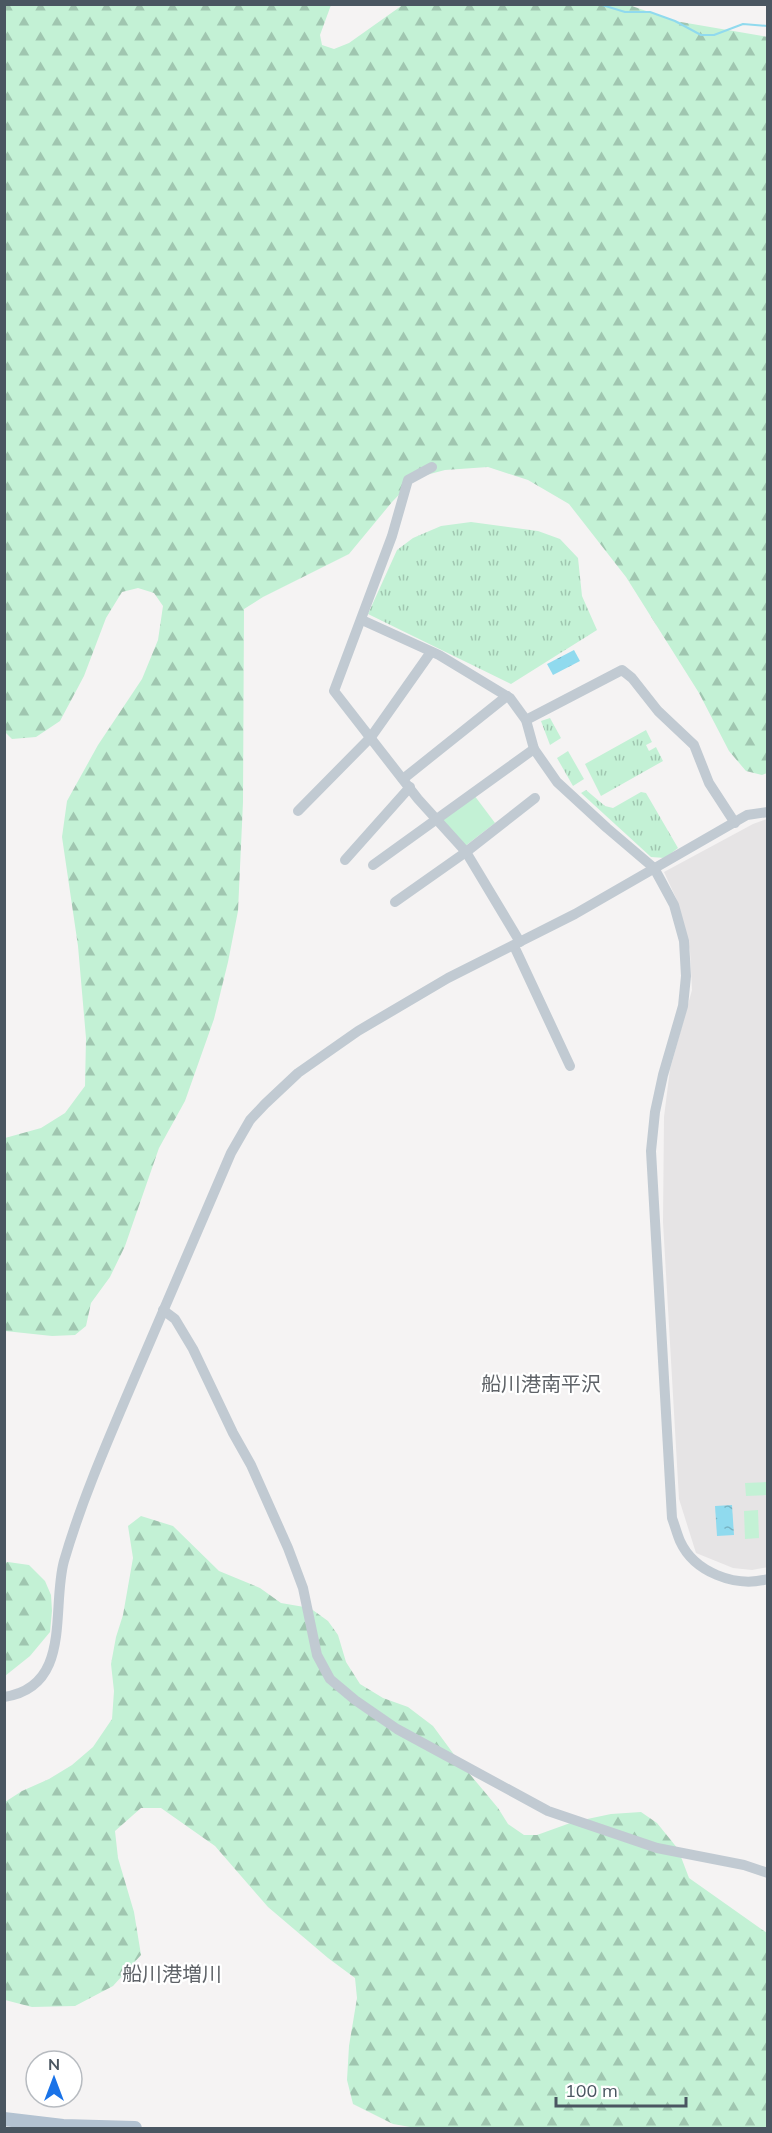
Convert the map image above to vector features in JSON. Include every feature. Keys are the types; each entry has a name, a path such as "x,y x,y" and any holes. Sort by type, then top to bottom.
{"main road":[{"path":"4,2119 63,2126 135,2128"}],"street":[{"path":"432,467 408,480 392,536 334,691 406,783 465,852 517,944 570,1066"},
{"path":"362,620 431,652 507,696 526,720 534,748 557,782 654,868 674,905 684,941 686,976 683,1006 655,1112 651,1151 672,1518 680,1543 697,1563 713,1574 732,1581 750,1582 768,1579"},
{"path":"298,811 371,737 431,652"},
{"path":"526,720 622,670 632,678 658,711 694,746 709,783 735,822"},
{"path":"345,860 406,783 507,696"},
{"path":"373,865 534,748"},
{"path":"395,902 535,798"},
{"path":"4,1697 31,1687 44,1674 51,1661 56,1643 58,1587 88,1491 231,1153 250,1120 298,1073 383,1015 448,978 575,914 747,815 768,812"},
{"path":"163,1310 175,1319 193,1349 251,1465 300,1578 317,1655 330,1679 355,1700 397,1729 548,1811 657,1848 744,1865 768,1873"}],"shaded area":[{"path":"767,819 768,1567 752,1570 733,1568 696,1553 679,1499 663,1222 664,1117 670,1069 692,990 690,951 676,898 664,872 753,824"}],"green space":[{"path":"404,4 629,5 675,21 768,37 767,773 762,775 746,771 729,751 699,693 626,577 569,504 528,480 488,467 445,470 415,478 349,554 263,597 244,609 243,802 238,911 214,1019 185,1101 159,1148 125,1246 110,1277 91,1303 86,1326 75,1335 52,1336 5,1331 5,1138 41,1128 65,1113 85,1086 86,1038 78,946 62,837 67,801 98,745 142,679 158,640 163,606 154,593 138,588 122,592 106,618 84,676 60,721 36,737 12,739 5,732 4,5 331,5 320,35 322,45 334,49 349,43"},
{"path":"471,522 538,531 560,539 578,558 582,596 597,630 511,684 368,614 397,550 413,538 441,526"},
{"path":"550,718 561,738 550,745 541,721"},
{"path":"646,730 652,742 646,745 649,751 656,747 663,761 601,796 585,764"},
{"path":"568,751 584,779 573,786 557,758"},
{"path":"586,790 605,806 613,808 641,792 646,793 678,848 665,858 651,857 581,793"},
{"path":"474,795 495,823 464,847 441,818"},
{"path":"767,1482 767,1495 746,1496 745,1483"},
{"path":"758,1510 759,1538 745,1539 744,1511"},
{"path":"141,1516 173,1526 219,1571 260,1588 281,1603 310,1608 328,1621 338,1635 346,1662 360,1684 383,1698 408,1707 433,1726 508,1824 524,1835 537,1835 573,1822 611,1814 641,1812 657,1823 678,1849 689,1878 767,1933 767,2128 416,2128 393,2124 353,2104 347,2080 349,2046 357,1998 355,1978 268,1907 215,1846 161,1808 141,1808 115,1831 118,1858 134,1912 141,1955 113,1986 75,2006 32,2007 5,2000 5,1802 72,1765 93,1747 112,1719 114,1691 111,1664 133,1558 128,1526"},
{"path":"4,1563 29,1565 45,1581 51,1595 52,1611 50,1632 30,1656 5,1676"}],"water":[{"path":"574,650 580,661 553,675 547,664"},
{"path":"732,1505 734,1535 717,1536 715,1506"}],"waterway":[{"path":"599,4 625,12 650,12 675,21 701,35 714,35 743,24 768,26"}],"district":[{"name":"船川港南平沢","path":"541,1383"},
{"name":"船川港増川","path":"172,1973"}]}
